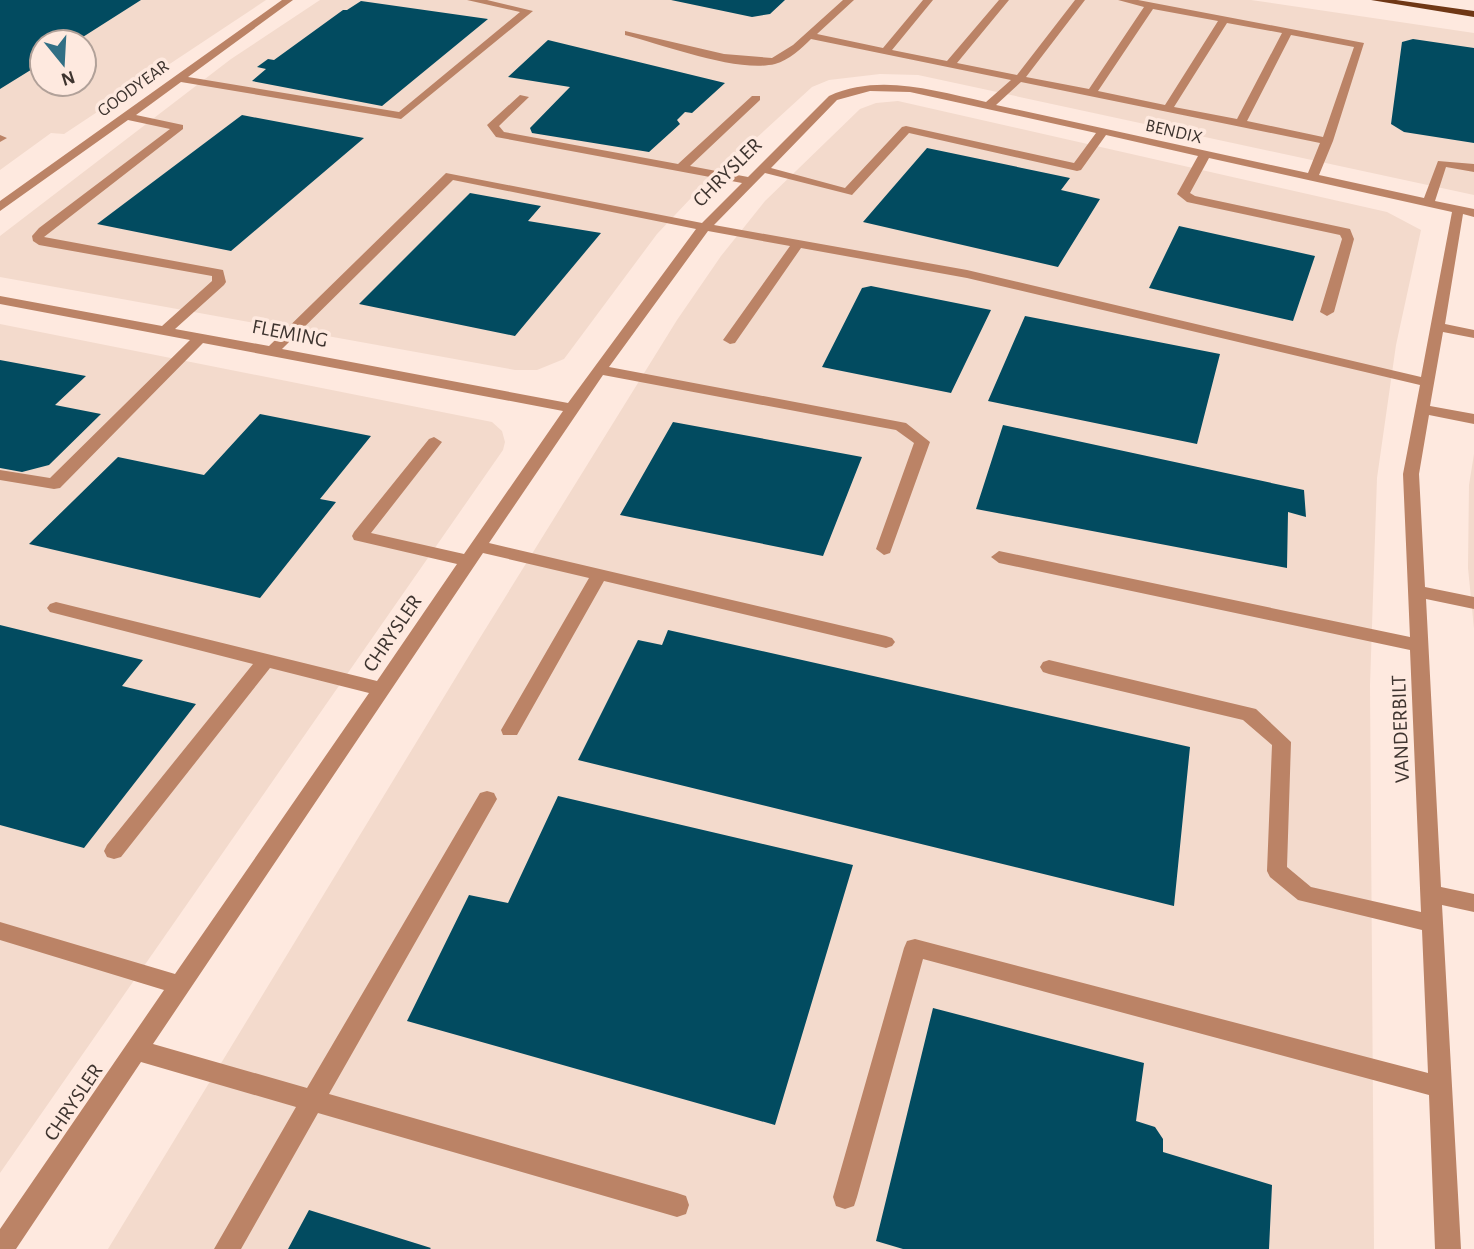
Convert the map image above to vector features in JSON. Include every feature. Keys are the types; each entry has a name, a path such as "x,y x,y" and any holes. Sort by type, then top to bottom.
{"main road":[{"path":"1376,0 1474,14"}],"street":[{"name":"GOODYEAR","path":"0,206 288,0"},
{"path":"178,78 401,116 528,11 472,0"},
{"path":"629,33 743,60 770,62 787,55 849,0"},
{"path":"886,51 928,0"},
{"path":"950,64 1003,0"},
{"path":"987,107 1020,78 1080,0"},
{"path":"1123,0 1360,45 1311,179"},
{"path":"1091,93 1150,5"},
{"path":"1168,108 1224,19"},
{"path":"1241,123 1288,31"},
{"path":"809,36 1327,141"},
{"name":"BENDIX","path":"866,87 910,89 1466,212"},
{"name":"CHRYSLER","path":"1,1249 572,408 704,227 833,98 847,91 866,87"},
{"path":"524,97 493,125 500,135 681,168 756,175 848,192 906,129 1077,167 1102,133"},
{"path":"681,168 756,98"},
{"path":"125,116 179,127 38,236 39,241 218,273 219,282 165,331"},
{"path":"1204,156 1184,194 1191,199 1346,233 1348,239 1327,312"},
{"path":"1428,204 1442,163 1474,168"},
{"path":"272,351 450,176 704,227 967,274 1428,383"},
{"name":"VANDERBILT","path":"1448,1249 1411,474 1438,327 1466,212"},
{"path":"730,340 798,244"},
{"name":"FLEMING","path":"0,300 572,408"},
{"path":"1438,327 1474,334"},
{"path":"0,475 54,484 200,338"},
{"path":"599,370 901,426 922,442 884,549"},
{"path":"1423,409 1474,419"},
{"path":"434,442 360,537 600,574 886,642"},
{"path":"999,557 1419,645"},
{"path":"510,730 600,574"},
{"path":"1417,591 1474,603"},
{"path":"56,608 381,689"},
{"path":"114,851 266,660"},
{"path":"1049,667 1249,714 1282,742 1277,871 1306,894 1431,923"},
{"path":"227,1249 487,799"},
{"path":"1430,894 1474,903"},
{"path":"0,931 180,985"},
{"path":"845,1197 915,948 1439,1087"},
{"path":"136,1050 677,1205"}],"shaded area":[{"path":"0,0 266,0 64,134 51,133 0,170"},
{"path":"320,0 1251,0 1474,33 1474,195 918,75 880,74 829,80 812,87 692,197 657,234 564,359 537,370 515,370 0,277 0,236 231,59"},
{"path":"898,101 1387,212 1421,230 1396,345 1377,478 1370,685 1374,1249 108,1249 478,641 677,320 721,256 765,201 860,109 876,103"},
{"path":"0,324 492,422 502,431 505,442 503,450 0,1173"},
{"path":"1474,454 1474,629 1468,568 1469,485"}],"building":[{"path":"0,0 141,0 97,28 28,28 28,72 0,89"},
{"path":"671,0 785,0 770,14 752,17"},
{"path":"361,1 488,19 382,106 252,81 266,69 257,67 268,59 274,60 343,10"},
{"path":"1413,39 1474,48 1474,143 1404,132 1391,124 1402,42"},
{"path":"548,40 725,83 692,113 685,112 677,120 680,124 649,152 532,133 530,128 570,87 508,77"},
{"path":"242,115 364,138 231,251 97,224"},
{"path":"927,148 1070,178 1061,190 1100,199 1058,267 863,222"},
{"path":"470,193 541,206 528,221 601,233 515,336 359,304"},
{"path":"1179,226 1315,256 1293,321 1149,288"},
{"path":"871,286 991,310 951,393 822,367 862,288"},
{"path":"1025,316 1220,354 1197,444 988,401"},
{"path":"0,360 86,376 55,405 101,414 49,465 22,472 0,468"},
{"path":"260,414 371,436 320,499 336,502 260,598 29,544 118,457 204,475"},
{"path":"673,422 862,457 823,556 620,515"},
{"path":"1003,425 1304,490 1306,517 1288,512 1287,568 976,509"},
{"path":"0,625 143,660 122,686 196,704 84,848 0,825"},
{"path":"668,630 1190,747 1174,906 578,760 638,640 662,645"},
{"path":"558,796 853,865 775,1125 407,1021 469,895 508,903"},
{"path":"933,1008 1144,1063 1136,1121 1155,1127 1163,1139 1163,1152 1272,1185 1269,1249 903,1249 876,1241"},
{"path":"309,1210 431,1248 288,1249"}]}
